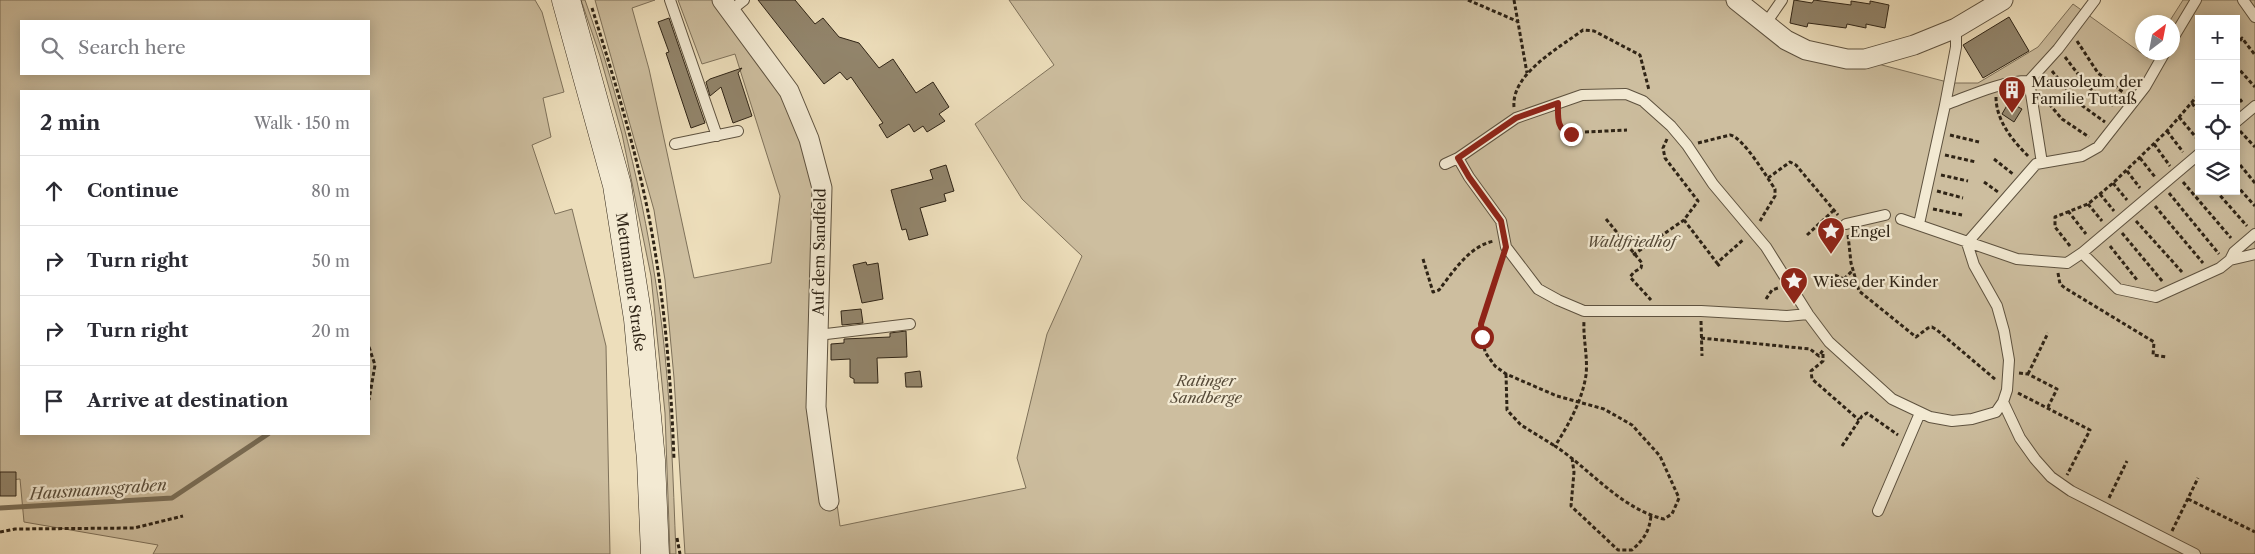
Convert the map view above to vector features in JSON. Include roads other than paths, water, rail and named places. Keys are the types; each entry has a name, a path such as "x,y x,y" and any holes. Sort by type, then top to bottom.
{"main road":[{"name":"Mettmanner Straße","path":"566,5 617,185 638,320 651,460 655,554"}],"street":[{"path":"1736,0 1786,40 1806,50 1848,59 1865,59 1881,55 1956,28 2003,0"},
{"name":"Auf dem Sandfeld","path":"732,4 789,91 808,139 822,188 816,406 829,501"}],"lane":[{"path":"670,0 717,136"},
{"path":"1766,23 1782,0"},
{"path":"2039,163 2030,81 2096,0"},
{"path":"2180,27 2196,0"},
{"path":"2243,0 2255,17"},
{"path":"1919,224 1946,105 1956,47 1956,28"},
{"path":"1967,243 2039,163 2082,156 2091,153 2100,145 2145,87 2160,60"},
{"path":"1946,105 1996,87 2017,81 2030,81"},
{"path":"1445,164 1458,158 1516,118 1582,95 1626,94 1647,104 1671,126 1687,145 1713,184 1774,259 1808,314 1829,342 1892,399 1930,417 1952,421 1972,420 1996,412 2003,402"},
{"path":"2240,119 2255,106"},
{"path":"675,144 738,131"},
{"path":"1901,219 2017,259 2040,262 2067,262 2082,253 2195,157"},
{"path":"1458,158 1469,177 1501,221 1506,247 1538,289 1584,311 1701,311 1787,316 1808,314"},
{"path":"1846,224 1885,214"},
{"path":"2228,262 2239,247 2254,234"},
{"path":"1967,243 1974,265 1997,306 2004,331 2009,360 2003,402 2020,438 2035,459 2051,476 2062,484 2195,554"},
{"path":"2082,253 2118,289 2156,297 2171,292 2228,262 2255,254"},
{"path":"818,335 910,324"},
{"path":"1878,511 1920,413"}],"waterway":[{"name":"Hausmannsgraben","path":"0,508 172,498 266,435"}],"place":[{"name":"Mausoleum der Familie Tuttaß","path":"2012,114"},
{"name":"Engel","path":"1831,255"},
{"name":"Wiese der Kinder","path":"1794,305"}],"park label":[{"name":"Waldfriedhof","path":"1631,241"},
{"name":"Ratinger Sandberge","path":"1206,388"}]}
